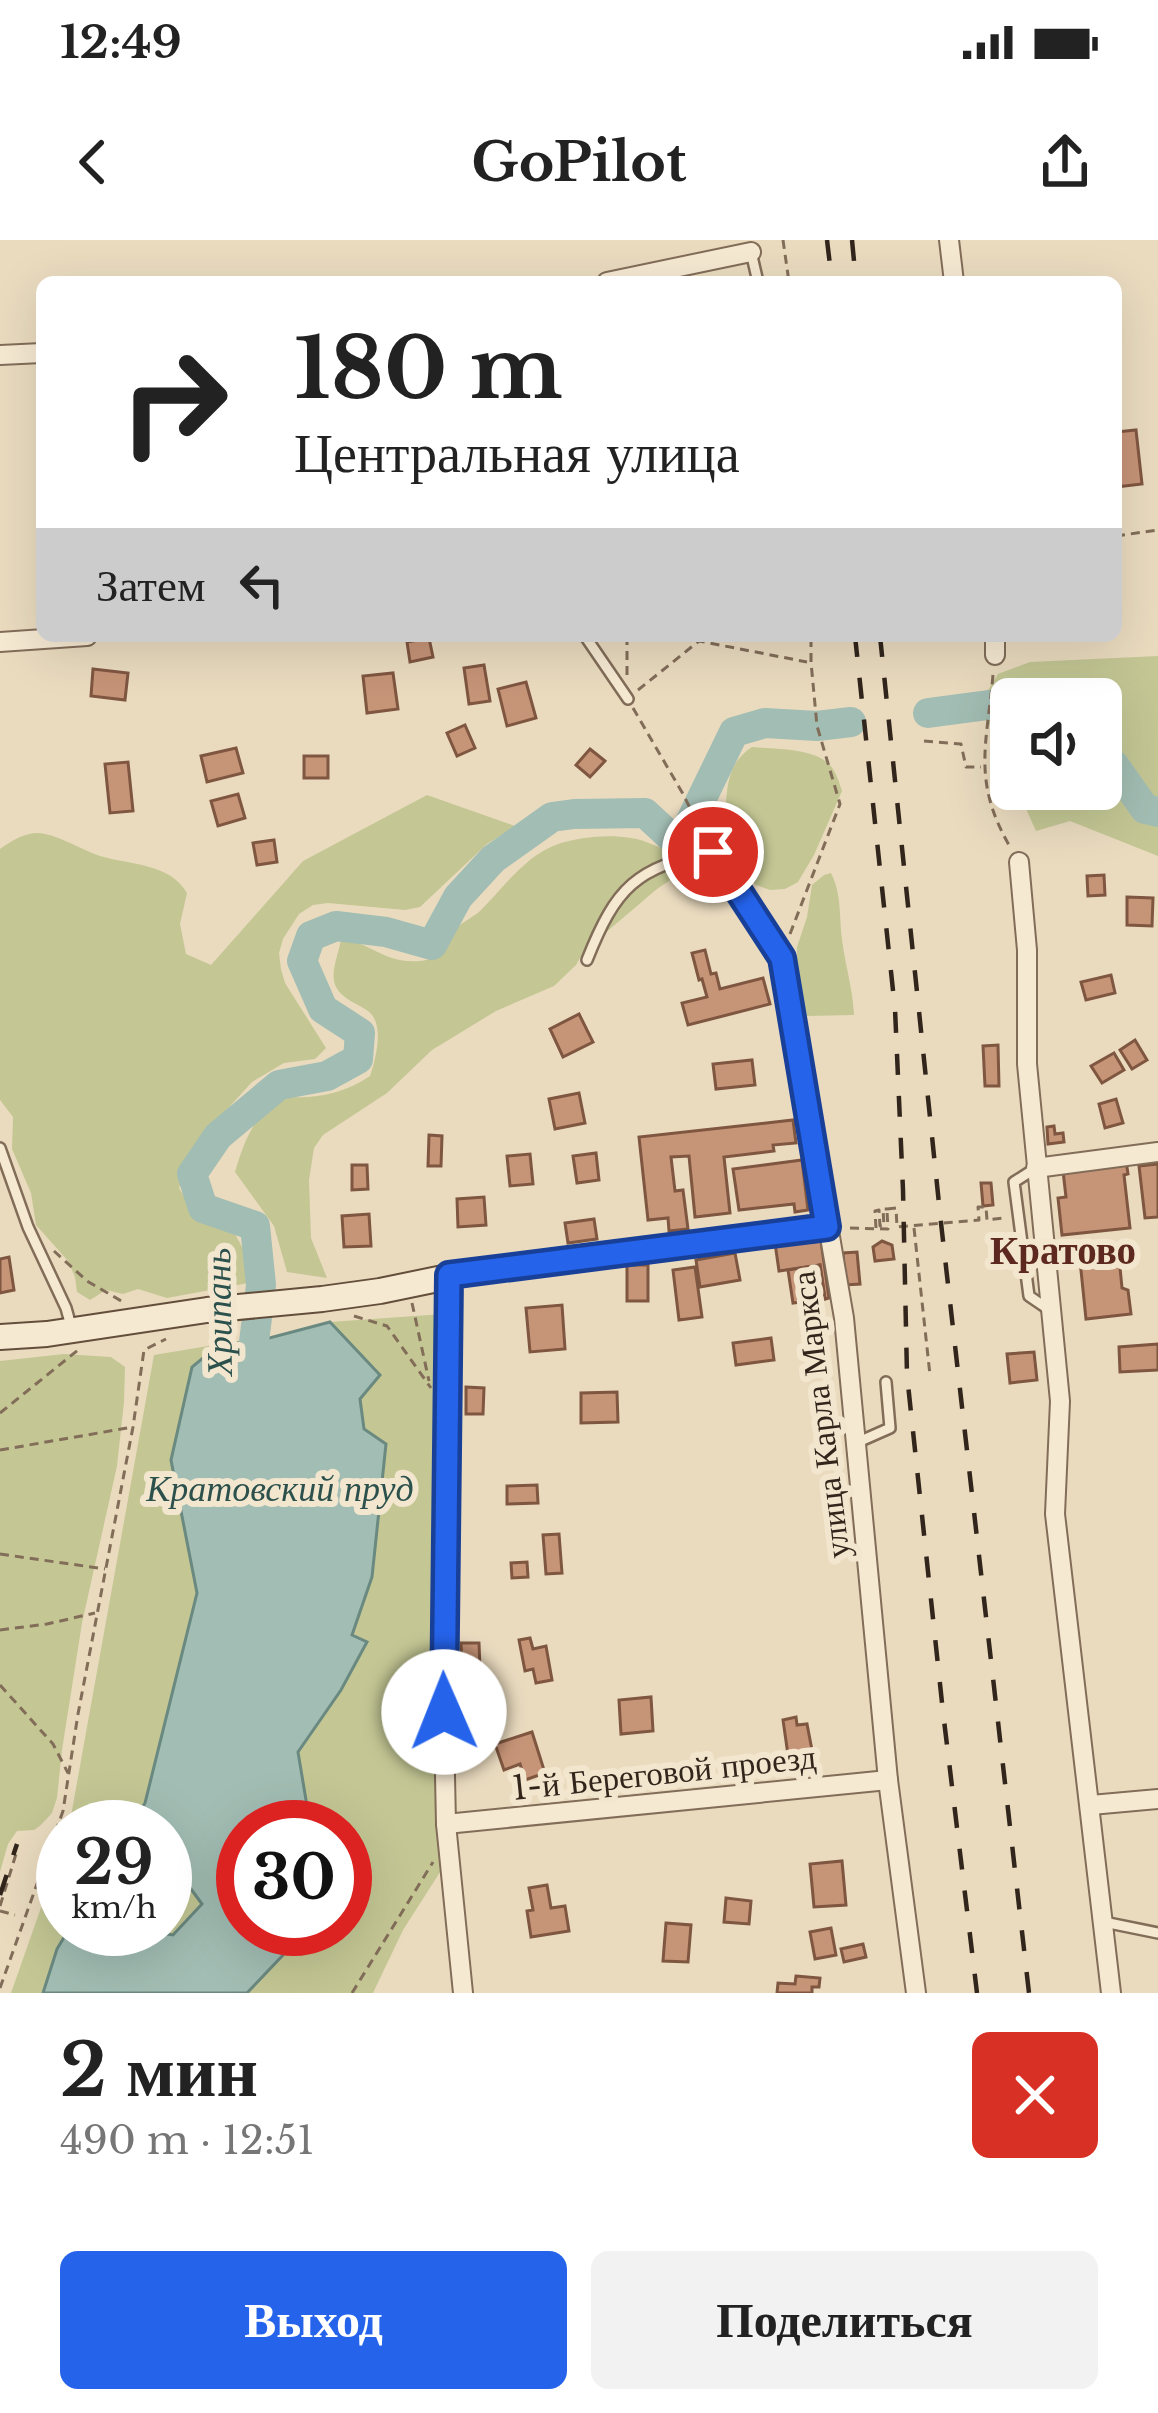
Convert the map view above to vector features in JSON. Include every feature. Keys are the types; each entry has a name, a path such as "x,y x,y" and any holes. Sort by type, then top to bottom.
{"street":[{"path":"949,240 953,276"},
{"path":"636,276 751,252"},
{"path":"0,355 36,353"},
{"path":"0,642 36,640"},
{"name":"улица Карла Маркса","path":"709,844 782,958 844,1318 888,1780 916,1993"},
{"path":"1018,862 1027,950 1027,1064 1060,1401 1055,1514 1111,1993"},
{"path":"1036,1168 1158,1152"},
{"path":"0,1337 76,1340 207,1310 333,1306 449,1275 827,1227"},
{"path":"449,1275 442,1680 446,1824 463,1993"},
{"name":"1-й Береговой проезд","path":"446,1824 888,1780"},
{"path":"1091,1805 1158,1799"}],"lane":[{"path":"751,252 757,276"},
{"path":"589,642 628,699"},
{"path":"587,960 598,931 632,882 709,844"},
{"path":"0,1148 76,1340"},
{"path":"1036,1168 1014,1183 1029,1296 1052,1312"},
{"path":"856,1443 890,1428 886,1382"},
{"path":"1104,1922 1158,1933"}],"path":[{"path":"783,240 788,276"},
{"path":"1122,535 1158,530"},
{"path":"627,642 628,699 709,844"},
{"path":"628,699 696,642"},
{"path":"714,642 811,662"},
{"path":"782,958 840,804 820,740 811,642"},
{"path":"995,645 982,767 990,809 1006,840"},
{"path":"924,741 961,744 966,767 982,767"},
{"path":"876,1230 874,1210 879,1210 880,1226 884,1226 883,1210 896,1208 897,1227 979,1220 978,1207 986,1207 987,1220 1018,1217"},
{"path":"827,1227 888,1229 886,1209"},
{"path":"914,1226 930,1375"},
{"path":"28,1227 100,1290"},
{"path":"333,1306 387,1326 431,1389 410,1291"},
{"path":"0,1988 62,1811 144,1350 165,1339"},
{"path":"0,1413 76,1340"},
{"path":"0,1450 133,1427"},
{"path":"0,1555 105,1568"},
{"path":"0,1630 97,1612"},
{"path":"0,1685 53,1744 68,1775"},
{"path":"15,1915 0,1909 16,1854"},
{"path":"352,1993 437,1855"}],"green space":[{"path":"1158,656 1158,856 1070,821 1036,831 1026,810 1122,810 1122,678 996,678 1030,662"},
{"path":"990,687 990,726 980,703"},
{"path":"752,747 813,755 829,764 840,784 842,791 798,882 770,890 729,868 698,867 682,872 584,951 554,986 496,1011 432,1050 387,1093 323,1135 314,1148 309,1180 311,1238 327,1278 287,1272 274,1226 235,1172 250,1131 278,1096 326,1095 370,1076 378,1042 376,1024 368,1011 336,987 334,970 341,939 397,959 428,959 526,864 558,844 622,837 678,851 715,841 725,833 731,774"},
{"path":"427,795 515,826 487,844 420,907 405,910 328,903 299,914 283,939 281,969 326,1048 315,1059 284,1063 252,1082 191,1149 179,1188 197,1218 234,1232 254,1282 167,1298 138,1289 123,1294 106,1290 90,1300 77,1292 68,1261 36,1225 31,1193 12,1149 13,1117 0,1100 0,849 39,833 170,876 187,893 180,924 186,954 211,965 303,861"},
{"path":"831,873 839,897 854,1015 807,1016 796,978 797,947 812,885"},
{"path":"457,1313 451,1708 458,1844 403,1930 373,1993 247,1993 282,1956 372,1956 372,1800 306,1800 298,1752 367,1643 352,1636 372,1577 360,1399 380,1375 330,1322"},
{"path":"220,1344 192,1367 171,1459 197,1593 146,1800 74,1800 154,1355"},
{"path":"64,1354 111,1357 125,1367 117,1466 82,1623 57,1798 36,1800 36,1829 17,1831 0,1872 0,1361"},
{"path":"192,1890 203,1903 192,1915"},
{"path":"36,1922 36,1956 55,1956 43,1993 11,1993"}],"water":[{"name":"Кратовский пруд","path":"330,1322 380,1375 360,1399 364,1429 386,1444 372,1577 352,1635 367,1642 298,1752 306,1800 216,1800 216,1956 282,1956 247,1993 43,1993 55,1956 192,1956 192,1915 202,1904 192,1890 192,1800 146,1800 197,1593 171,1460 192,1367 220,1344 254,1342"}],"building":[{"path":"1136,430 1142,484 1122,486 1122,431"},
{"path":"407,642 430,642 433,657 410,662"},
{"path":"484,665 490,701 469,704 464,668"},
{"path":"93,669 128,673 125,700 91,696"},
{"path":"393,673 398,709 367,713 363,676"},
{"path":"526,682 536,718 507,726 498,689"},
{"path":"465,725 475,748 457,756 447,733"},
{"path":"236,748 243,773 207,782 201,756"},
{"path":"590,749 605,761 590,777 576,765"},
{"path":"304,756 328,756 328,778 304,778"},
{"path":"128,762 133,811 110,813 105,764"},
{"path":"238,794 245,818 218,826 211,801"},
{"path":"274,840 277,862 257,865 253,843"},
{"path":"1104,875 1105,895 1088,896 1087,876"},
{"path":"1127,897 1153,898 1152,926 1127,925"},
{"path":"705,950 720,989 763,978 770,1004 688,1025 682,1003 707,997 692,953"},
{"path":"1111,975 1115,993 1086,1000 1081,982"},
{"path":"579,1014 593,1042 563,1057 550,1029"},
{"path":"1135,1040 1147,1060 1132,1069 1120,1050"},
{"path":"998,1045 999,1086 985,1086 983,1046"},
{"path":"1114,1053 1124,1070 1102,1083 1091,1066"},
{"path":"752,1060 755,1085 716,1089 713,1064"},
{"path":"579,1093 585,1123 555,1129 549,1099"},
{"path":"1116,1099 1123,1123 1105,1128 1099,1104"},
{"path":"793,1120 796,1143 773,1145 774,1151 724,1157 730,1213 695,1217 689,1156 671,1157 675,1191 683,1190 688,1229 669,1231 668,1218 648,1220 639,1137"},
{"path":"1054,1126 1055,1134 1063,1133 1064,1142 1048,1144 1047,1127"},
{"path":"429,1135 442,1136 441,1166 428,1166"},
{"path":"596,1153 599,1180 577,1183 573,1156"},
{"path":"530,1154 533,1184 510,1186 507,1156"},
{"path":"802,1160 808,1210 795,1212 794,1204 739,1210 733,1169"},
{"path":"1126,1161 1130,1228 1062,1235 1058,1198 1066,1197 1063,1171"},
{"path":"1158,1164 1158,1217 1145,1218 1139,1166"},
{"path":"352,1165 367,1165 368,1189 352,1190"},
{"path":"981,1183 991,1183 993,1205 983,1206"},
{"path":"484,1197 486,1225 458,1227 457,1199"},
{"path":"369,1214 371,1246 344,1247 342,1216"},
{"path":"594,1219 597,1239 568,1243 565,1223"},
{"path":"821,1241 829,1298 825,1299 820,1265 779,1271 775,1243"},
{"path":"882,1241 892,1245 894,1259 875,1261 873,1247"},
{"path":"1118,1247 1122,1288 1128,1290 1131,1314 1086,1319 1079,1251"},
{"path":"857,1252 860,1284 845,1285 843,1253"},
{"path":"735,1253 740,1280 700,1287 696,1260"},
{"path":"9,1257 14,1290 0,1293 0,1259"},
{"path":"627,1265 648,1265 648,1301 627,1301"},
{"path":"820,1265 825,1299 793,1303 788,1270"},
{"path":"695,1267 702,1317 679,1320 673,1270"},
{"path":"562,1305 565,1349 530,1352 526,1308"},
{"path":"771,1338 774,1360 736,1365 733,1343"},
{"path":"1158,1344 1158,1370 1120,1372 1119,1347"},
{"path":"1034,1352 1037,1380 1010,1383 1007,1354"},
{"path":"466,1387 484,1388 483,1414 466,1414"},
{"path":"617,1392 618,1422 581,1423 581,1393"},
{"path":"537,1485 538,1503 507,1504 507,1486"},
{"path":"559,1534 562,1573 546,1574 543,1535"},
{"path":"527,1562 528,1577 512,1578 511,1563"},
{"path":"530,1638 533,1649 546,1646 552,1680 536,1683 533,1669 525,1671 519,1640"},
{"path":"461,1643 479,1643 480,1668 462,1669"},
{"path":"651,1697 653,1731 621,1734 619,1700"},
{"path":"796,1717 797,1725 807,1724 812,1750 788,1755 783,1720"},
{"path":"532,1732 545,1773 525,1780 520,1764 504,1770 495,1744"},
{"path":"842,1861 846,1905 814,1907 810,1864"},
{"path":"547,1885 551,1908 565,1906 569,1931 531,1937 529,1888"},
{"path":"726,1898 751,1901 749,1924 724,1922"},
{"path":"666,1923 691,1925 688,1962 663,1961"},
{"path":"831,1928 836,1955 815,1959 810,1932"},
{"path":"863,1944 866,1957 844,1962 841,1949"},
{"path":"796,1976 820,1978 819,1987 812,1987 812,1993 777,1993 778,1983 795,1984"}],"waterway":[{"name":"Хрипань","path":"928,713 990,705"},
{"name":"Хрипань","path":"258,1383 254,1342 261,1285 255,1226 203,1208 192,1174 218,1136 279,1085 327,1076 358,1059 360,1033 323,1009 302,961 311,936 336,926 386,932 432,945 458,897 493,859 552,817 645,813 672,838 685,833 734,732 765,723 817,726 851,722"},
{"name":"Хрипань","path":"1122,776 1145,809 1158,812"}],"railway":[{"path":"827,240 831,276"},
{"path":"852,240 855,276"},
{"path":"856,642 895,1009 907,1375 977,1993"},
{"path":"881,642 1029,1993"},
{"path":"0,1895 17,1844"}],"district":[{"name":"Кратово","path":"1063,1250"}],"route":[{"path":"444,1712 449,1275 827,1227 782,958 713,852"}]}
